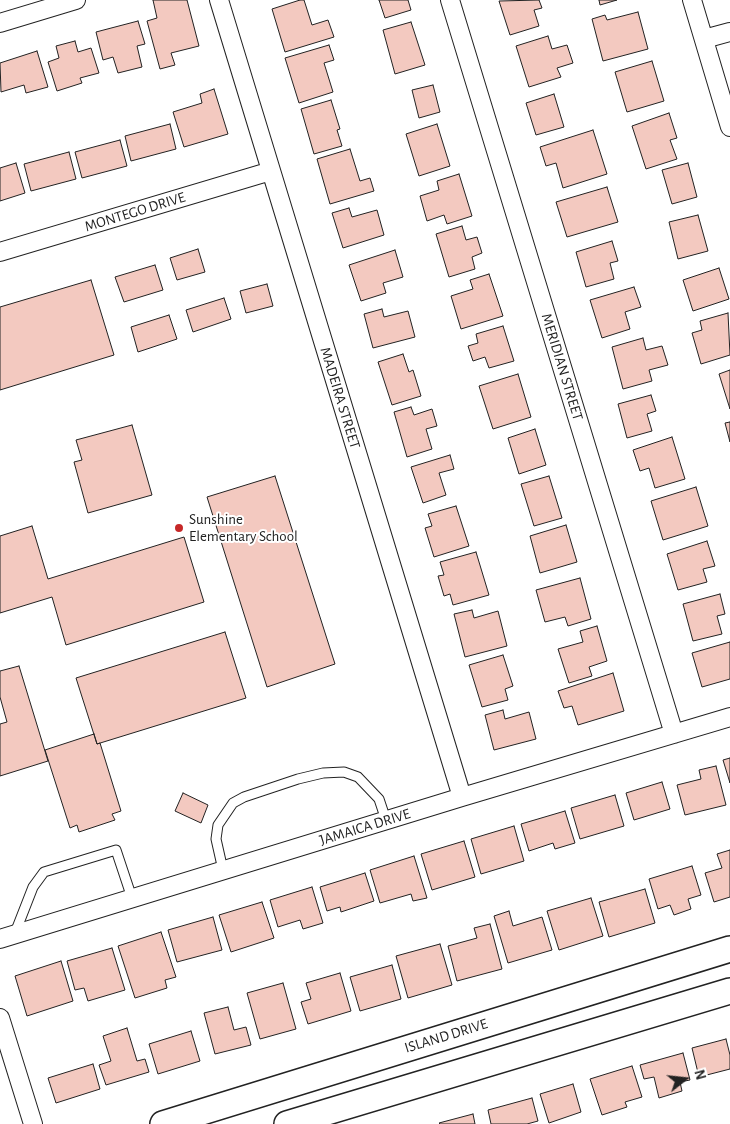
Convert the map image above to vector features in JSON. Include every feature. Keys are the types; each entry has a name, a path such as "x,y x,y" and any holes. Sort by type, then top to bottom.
{"street":[{"path":"0,23 76,0"},
{"name":"MADEIRA STREET","path":"219,0 462,796"},
{"name":"MERIDIAN STREET","path":"450,0 674,734"},
{"path":"692,0 730,127"},
{"path":"704,40 730,32"},
{"name":"MONTEGO DRIVE","path":"0,252 271,171"},
{"name":"JAMAICA DRIVE","path":"7,937 462,796 730,718"},
{"name":"ISLAND DRIVE","path":"163,1124 730,949"},
{"path":"287,1124 730,990"},
{"path":"0,1018 33,1124"}],"lane":[{"path":"223,870 216,839 218,825 233,803 244,796 298,779 323,773 344,772 358,778 379,799 386,820"},
{"path":"7,937 33,887 44,872 116,850 132,898"}],"building":[{"path":"153,0 187,0 199,46 171,53 175,65 160,69 147,21 157,18"},
{"path":"304,0 312,25 328,20 334,37 285,52 272,9"},
{"path":"379,0 408,0 411,10 385,18"},
{"path":"539,0 542,8 534,10 539,26 510,35 499,1"},
{"path":"599,0 617,0 600,5"},
{"path":"638,12 648,49 603,61 592,19 605,15 607,20"},
{"path":"138,21 145,44 137,46 142,67 118,73 113,57 103,60 96,32"},
{"path":"411,22 425,65 395,74 383,30"},
{"path":"548,36 552,49 567,45 573,63 557,68 561,77 529,87 516,46"},
{"path":"75,41 78,52 91,48 99,73 80,78 82,83 57,91 48,62 59,58 56,46"},
{"path":"329,45 334,60 324,63 333,92 299,103 285,58"},
{"path":"37,51 48,87 26,93 24,85 1,92 0,63"},
{"path":"652,61 664,101 627,112 615,72"},
{"path":"433,85 440,112 419,118 412,90"},
{"path":"214,89 228,134 184,147 173,112 202,103 200,94"},
{"path":"554,94 564,127 536,135 526,103"},
{"path":"331,100 340,129 337,130 342,146 314,154 301,109"},
{"path":"669,113 677,138 670,140 677,159 646,169 632,126"},
{"path":"170,124 176,149 131,161 125,136"},
{"path":"437,124 450,166 419,176 406,134"},
{"path":"593,130 607,174 563,188 556,163 546,166 540,147"},
{"path":"120,140 127,166 82,178 75,152"},
{"path":"350,149 360,181 370,178 374,191 330,204 317,159"},
{"path":"69,152 76,179 31,191 24,164"},
{"path":"16,163 25,193 0,201 0,168"},
{"path":"688,163 697,197 672,204 662,170"},
{"path":"459,174 472,216 447,224 444,215 427,221 420,196 439,190 437,181"},
{"path":"607,187 618,222 567,237 556,202"},
{"path":"349,208 352,217 377,210 384,235 343,248 332,213"},
{"path":"698,215 708,251 678,259 669,222"},
{"path":"462,226 466,240 477,237 482,253 472,257 475,269 449,277 436,234"},
{"path":"612,241 618,261 610,263 614,279 586,287 576,252"},
{"path":"198,249 205,272 177,280 170,258"},
{"path":"395,250 403,277 383,283 386,293 361,301 349,265"},
{"path":"155,265 163,290 124,302 115,277"},
{"path":"719,268 729,299 693,311 683,280"},
{"path":"489,274 503,316 461,329 451,296 473,289 470,280"},
{"path":"91,280 114,355 0,390 0,307"},
{"path":"267,284 273,306 246,313 240,291"},
{"path":"634,287 641,307 625,312 630,329 602,338 590,300"},
{"path":"224,298 231,319 193,332 186,310"},
{"path":"382,309 384,317 408,311 415,337 373,348 364,314"},
{"path":"728,313 730,355 701,364 692,333 702,330 700,321"},
{"path":"169,315 177,339 138,352 131,327"},
{"path":"503,326 514,361 489,368 485,357 473,361 468,346 478,343 476,334"},
{"path":"643,338 646,350 662,346 668,365 649,370 652,381 623,389 612,347"},
{"path":"403,354 409,372 413,370 421,396 392,405 378,362"},
{"path":"730,370 730,409 719,374"},
{"path":"518,374 531,417 493,429 479,386"},
{"path":"651,395 656,411 647,414 652,431 627,438 618,404"},
{"path":"411,407 414,415 432,409 437,426 426,429 432,449 407,457 394,412"},
{"path":"730,422 730,442 725,423"},
{"path":"132,425 152,495 88,513 74,462 82,460 76,440"},
{"path":"535,429 546,465 519,474 508,438"},
{"path":"672,437 685,479 655,488 649,468 640,471 633,450"},
{"path":"450,455 454,469 439,473 446,495 423,503 411,467"},
{"path":"275,476 335,664 267,687 207,497"},
{"path":"549,476 562,518 534,526 521,484"},
{"path":"696,487 708,526 663,540 651,501"},
{"path":"456,506 469,546 434,557 425,528 432,526 428,514"},
{"path":"566,525 577,562 540,573 530,536"},
{"path":"32,526 48,579 184,537 204,602 66,645 52,597 0,613 0,536"},
{"path":"707,541 715,566 703,569 707,582 678,590 667,554"},
{"path":"476,552 489,595 453,605 450,594 444,596 438,576 444,575 440,562"},
{"path":"580,578 591,619 568,626 565,617 545,622 536,590"},
{"path":"720,594 725,614 717,616 722,634 693,641 683,604"},
{"path":"472,610 474,618 498,611 507,646 465,657 454,614"},
{"path":"597,626 607,661 589,667 592,676 569,683 558,649 583,642 580,631"},
{"path":"225,632 246,698 97,744 76,678"},
{"path":"730,642 730,679 702,687 692,653"},
{"path":"503,655 513,686 505,689 508,700 482,707 469,665"},
{"path":"19,666 48,761 0,776 0,724 7,722 0,697 0,671"},
{"path":"613,673 624,711 578,725 572,706 564,708 558,691"},
{"path":"503,710 505,719 529,712 536,739 494,750 485,715"},
{"path":"94,734 97,744 100,743 121,811 112,814 115,820 79,832 77,825 70,828 45,750"},
{"path":"730,758 730,783 723,760"},
{"path":"716,766 726,805 685,815 677,785 701,779 699,770"},
{"path":"662,782 670,809 634,820 626,793"},
{"path":"183,793 208,805 201,823 175,811"},
{"path":"615,795 624,826 580,839 571,808"},
{"path":"565,811 575,843 555,849 553,843 529,851 521,824"},
{"path":"514,826 524,861 481,874 471,839"},
{"path":"464,841 475,877 432,890 421,854"},
{"path":"730,850 730,897 714,902 705,873 722,868 717,854"},
{"path":"414,856 427,898 413,901 411,894 380,903 370,870"},
{"path":"692,866 701,895 688,899 691,909 674,915 670,905 658,909 649,879"},
{"path":"365,873 374,901 341,912 340,907 327,911 320,887"},
{"path":"312,887 323,923 303,929 300,920 278,927 270,900"},
{"path":"645,889 655,923 609,937 599,902"},
{"path":"591,898 603,936 559,950 547,911"},
{"path":"262,902 274,938 231,952 219,915"},
{"path":"509,911 513,926 542,917 552,950 508,963 494,916"},
{"path":"213,917 222,950 177,962 168,930"},
{"path":"490,924 502,969 457,981 448,946 477,938 474,928"},
{"path":"161,932 176,977 165,980 167,988 135,998 118,946"},
{"path":"440,944 452,985 408,998 396,956"},
{"path":"112,948 125,990 88,1001 84,988 75,990 67,961"},
{"path":"61,961 73,1001 27,1016 15,976"},
{"path":"392,965 401,999 360,1011 350,977"},
{"path":"340,973 351,1011 308,1024 301,1002 311,999 306,983"},
{"path":"283,983 296,1029 260,1039 247,993"},
{"path":"228,1007 234,1030 246,1027 251,1045 215,1054 204,1013"},
{"path":"127,1028 137,1061 145,1059 149,1072 106,1085 99,1065 111,1061 103,1036"},
{"path":"191,1031 200,1061 158,1074 149,1044"},
{"path":"726,1039 730,1055 730,1069 699,1077 692,1048"},
{"path":"683,1053 690,1080 680,1082 682,1091 659,1098 654,1077 644,1079 640,1065"},
{"path":"93,1064 100,1089 56,1103 48,1078"},
{"path":"632,1066 642,1097 625,1102 627,1107 602,1115 590,1079"},
{"path":"573,1084 581,1112 549,1123 540,1094"},
{"path":"532,1098 538,1121 527,1124 491,1124 488,1110"},
{"path":"473,1114 475,1124 439,1123"}],"place":[{"name":"Sunshine Elementary School","path":"179,528"}]}
